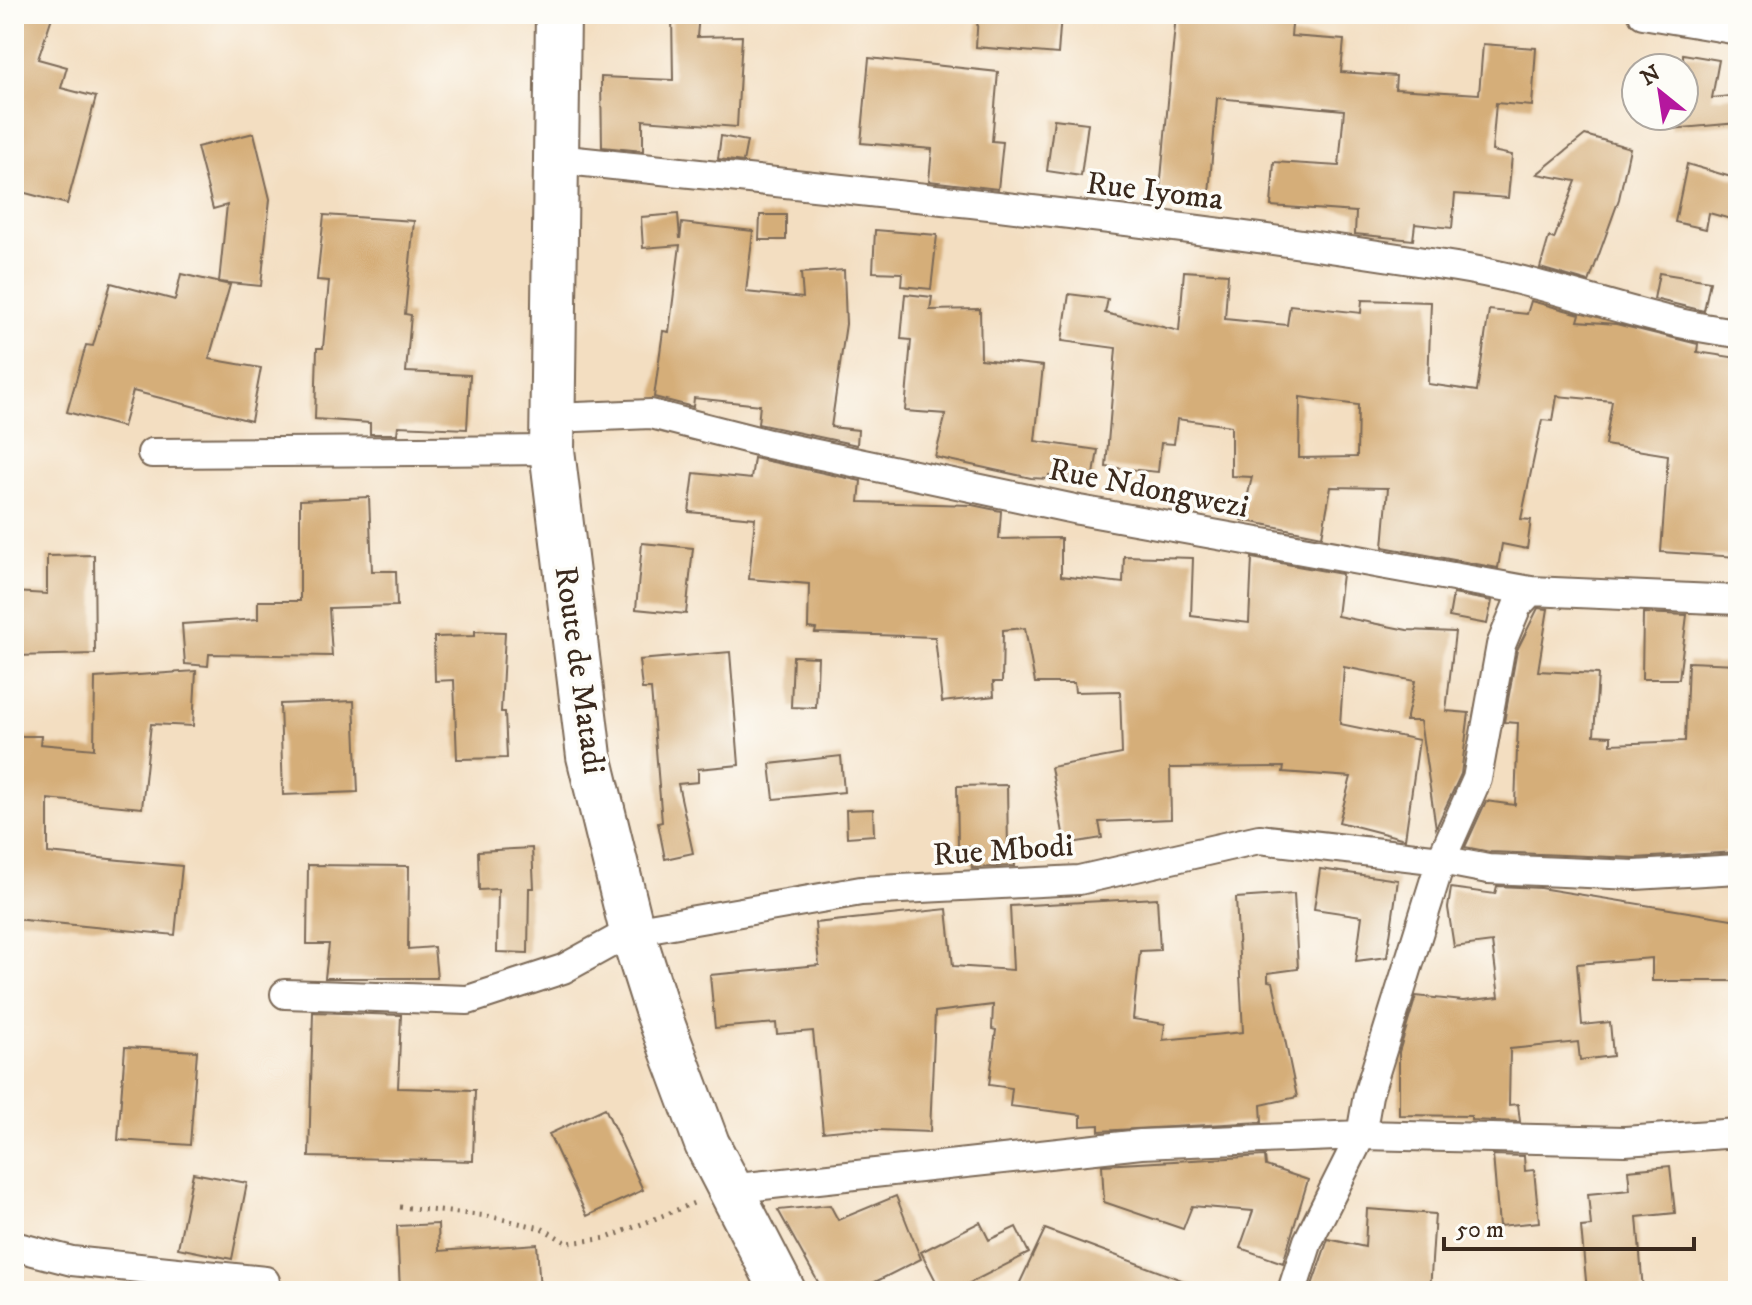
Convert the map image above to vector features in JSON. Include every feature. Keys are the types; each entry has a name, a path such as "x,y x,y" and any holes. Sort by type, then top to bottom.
{"highway":[{"name":"Route de Matadi","path":"558,14 552,434 589,756 632,931 707,1144 783,1291"}],"street":[{"path":"1643,14 1738,30"},
{"name":"Rue Iyoma","path":"557,159 1226,232 1461,268 1696,329 1738,333"},
{"name":"Rue Ndongwezi","path":"152,453 552,434 651,414 769,444 1079,510 1531,591 1738,600"},
{"path":"1292,1291 1308,1241 1361,1135 1368,1095 1441,860 1477,779 1501,645 1517,606 1531,591"},
{"name":"Rue Mbodi","path":"285,994 468,1000 563,969 632,931 861,891 1079,880 1259,839 1441,860 1488,869 1620,874 1738,869"},
{"path":"728,1189 1141,1144 1361,1135 1625,1141 1738,1133"},
{"path":"14,1246 72,1261 265,1281"}],"path":[{"path":"400,1207 488,1216 541,1228 568,1243 607,1238 728,1189"}],"building":[{"path":"14,14 53,14 38,59 67,67 61,88 96,97 67,204 14,190"},
{"path":"672,14 699,14 697,37 742,36 737,127 643,120 643,151 602,147 601,77 673,80"},
{"path":"978,14 1061,14 1058,54 976,47"},
{"path":"1176,14 1293,14 1291,36 1344,40 1341,72 1396,76 1395,89 1479,94 1483,44 1536,48 1532,106 1496,103 1492,151 1512,155 1508,198 1455,194 1452,228 1415,224 1413,240 1355,234 1356,212 1271,206 1274,162 1339,166 1344,110 1217,98 1209,194 1160,190"},
{"path":"1700,57 1719,60 1712,98 1738,95 1738,123 1700,126"},
{"path":"869,58 998,72 992,141 1003,142 998,189 929,181 932,149 861,143"},
{"path":"1054,119 1088,123 1081,176 1047,171"},
{"path":"254,133 270,199 261,286 219,282 227,205 213,209 197,147"},
{"path":"1585,135 1630,148 1619,199 1589,282 1540,268 1549,237 1554,239 1576,181 1537,174"},
{"path":"721,136 747,141 743,162 718,159"},
{"path":"1687,164 1738,179 1738,221 1709,213 1706,229 1675,222"},
{"path":"678,214 680,239 682,223 753,231 746,292 803,298 801,273 844,270 846,324 831,427 858,430 857,445 758,424 760,405 694,398 693,407 654,397 663,331 669,332 680,245 643,248 641,217"},
{"path":"324,215 414,221 405,314 411,315 406,372 470,375 467,429 398,426 397,434 370,434 370,423 315,419 317,348 323,348 329,281 317,280"},
{"path":"760,215 786,215 786,240 759,240"},
{"path":"875,230 937,235 931,289 901,286 902,273 873,272"},
{"path":"1184,271 1228,274 1225,319 1287,325 1290,305 1361,313 1362,300 1431,302 1428,384 1477,391 1489,310 1527,314 1531,301 1580,314 1578,321 1616,324 1698,344 1697,352 1738,358 1738,557 1661,552 1668,455 1605,445 1612,401 1557,396 1553,421 1542,420 1521,519 1531,520 1527,549 1502,544 1498,568 1383,547 1388,488 1331,487 1322,536 1242,520 1252,477 1231,476 1231,426 1177,419 1174,444 1161,443 1158,472 1106,467 1116,348 1062,341 1069,294 1108,299 1105,313 1179,331","holes":["1300,397 1358,405 1357,457 1299,458"]},
{"path":"1659,273 1710,281 1704,311 1654,299"},
{"path":"181,274 230,285 209,359 261,368 251,421 133,391 123,427 67,412 86,345 93,346 111,283 175,300"},
{"path":"905,294 932,297 930,310 980,309 981,359 1043,366 1035,441 1098,450 1093,481 1049,475 1049,479 1031,478 935,457 946,414 905,411 911,340 901,339"},
{"path":"754,458 861,481 859,502 972,505 1001,511 999,539 1061,538 1061,576 1123,583 1124,556 1193,558 1191,616 1249,623 1252,558 1342,574 1337,616 1407,630 1455,632 1446,711 1469,713 1461,774 1436,828 1420,721 1406,721 1415,681 1344,667 1340,724 1419,740 1405,839 1339,822 1351,777 1283,772 1284,767 1170,768 1171,819 1099,822 1102,838 1065,844 1051,767 1122,754 1120,691 1075,692 1074,683 1035,683 1025,628 1003,630 1002,682 993,682 994,696 942,702 935,637 815,633 816,629 808,628 809,584 749,579 755,518 689,512 694,473 751,479"},
{"path":"369,497 372,571 396,571 397,606 329,608 332,656 209,654 208,666 185,664 182,624 258,619 258,601 300,601 300,500"},
{"path":"642,543 693,548 686,614 636,609"},
{"path":"94,555 95,654 14,656 14,592 47,594 47,556"},
{"path":"1453,594 1492,601 1487,624 1449,617"},
{"path":"1538,608 1548,609 1538,671 1598,674 1594,735 1611,736 1611,744 1685,741 1688,662 1738,664 1738,852 1635,858 1490,852 1465,847 1486,801 1515,805 1518,723 1504,722 1517,650"},
{"path":"1643,613 1687,615 1679,679 1642,679"},
{"path":"475,631 505,632 501,712 505,712 507,758 457,759 454,680 435,681 434,637 475,636"},
{"path":"730,652 739,765 698,769 698,782 678,784 693,853 665,859 658,823 662,822 651,689 642,689 639,660"},
{"path":"793,656 818,657 816,708 791,707"},
{"path":"196,671 193,726 151,724 142,808 48,799 48,853 182,866 175,935 14,919 14,736 41,736 40,744 94,749 95,678"},
{"path":"354,701 358,792 283,795 280,704"},
{"path":"841,756 844,792 774,799 770,764"},
{"path":"1007,785 1008,852 1014,851 1015,866 972,868 970,847 958,847 957,786"},
{"path":"873,809 874,835 847,837 846,810"},
{"path":"532,848 534,888 529,888 528,953 497,952 498,889 479,890 478,851"},
{"path":"308,865 409,866 408,949 434,947 437,978 325,978 329,944 307,944"},
{"path":"1320,869 1398,880 1387,957 1356,961 1362,916 1314,909"},
{"path":"1497,886 1540,888 1738,920 1738,981 1652,981 1652,958 1577,964 1582,1025 1610,1022 1613,1056 1580,1060 1578,1042 1510,1049 1509,1105 1518,1104 1520,1122 1471,1120 1471,1116 1399,1115 1399,1052 1416,996 1463,1001 1499,997 1492,942 1454,947 1448,908 1451,888 1495,894"},
{"path":"1294,894 1298,969 1268,973 1268,981 1273,982 1297,1097 1261,1105 1262,1122 1099,1131 1099,1125 1081,1126 1081,1115 1010,1106 1012,1088 989,1085 996,1030 992,1029 993,1005 935,1012 930,1132 853,1129 823,1132 813,1031 777,1034 776,1023 715,1028 710,975 819,965 815,923 947,909 953,966 1013,970 1010,906 1157,898 1160,950 1140,951 1133,1019 1165,1024 1163,1040 1243,1032 1236,898"},
{"path":"313,1012 401,1015 398,1088 475,1090 473,1161 309,1157"},
{"path":"125,1047 197,1051 190,1145 118,1140"},
{"path":"605,1108 643,1190 587,1216 549,1134"},
{"path":"1493,1155 1524,1156 1525,1171 1534,1170 1539,1222 1499,1226"},
{"path":"1265,1156 1266,1166 1308,1180 1283,1263 1240,1248 1253,1211 1192,1206 1183,1229 1104,1202 1102,1165"},
{"path":"1670,1166 1675,1213 1637,1217 1643,1291 1587,1291 1581,1227 1591,1226 1588,1194 1630,1190 1628,1170"},
{"path":"193,1173 247,1183 232,1259 178,1248"},
{"path":"896,1196 921,1259 873,1283 877,1291 823,1291 778,1210 830,1205 838,1220"},
{"path":"1367,1209 1435,1214 1430,1291 1310,1291 1328,1239 1365,1247"},
{"path":"980,1222 989,1240 1016,1227 1029,1253 954,1291 941,1291 921,1252"},
{"path":"438,1224 439,1251 537,1244 540,1291 400,1291 397,1226"},
{"path":"1045,1229 1203,1288 1202,1291 1016,1291"}]}
